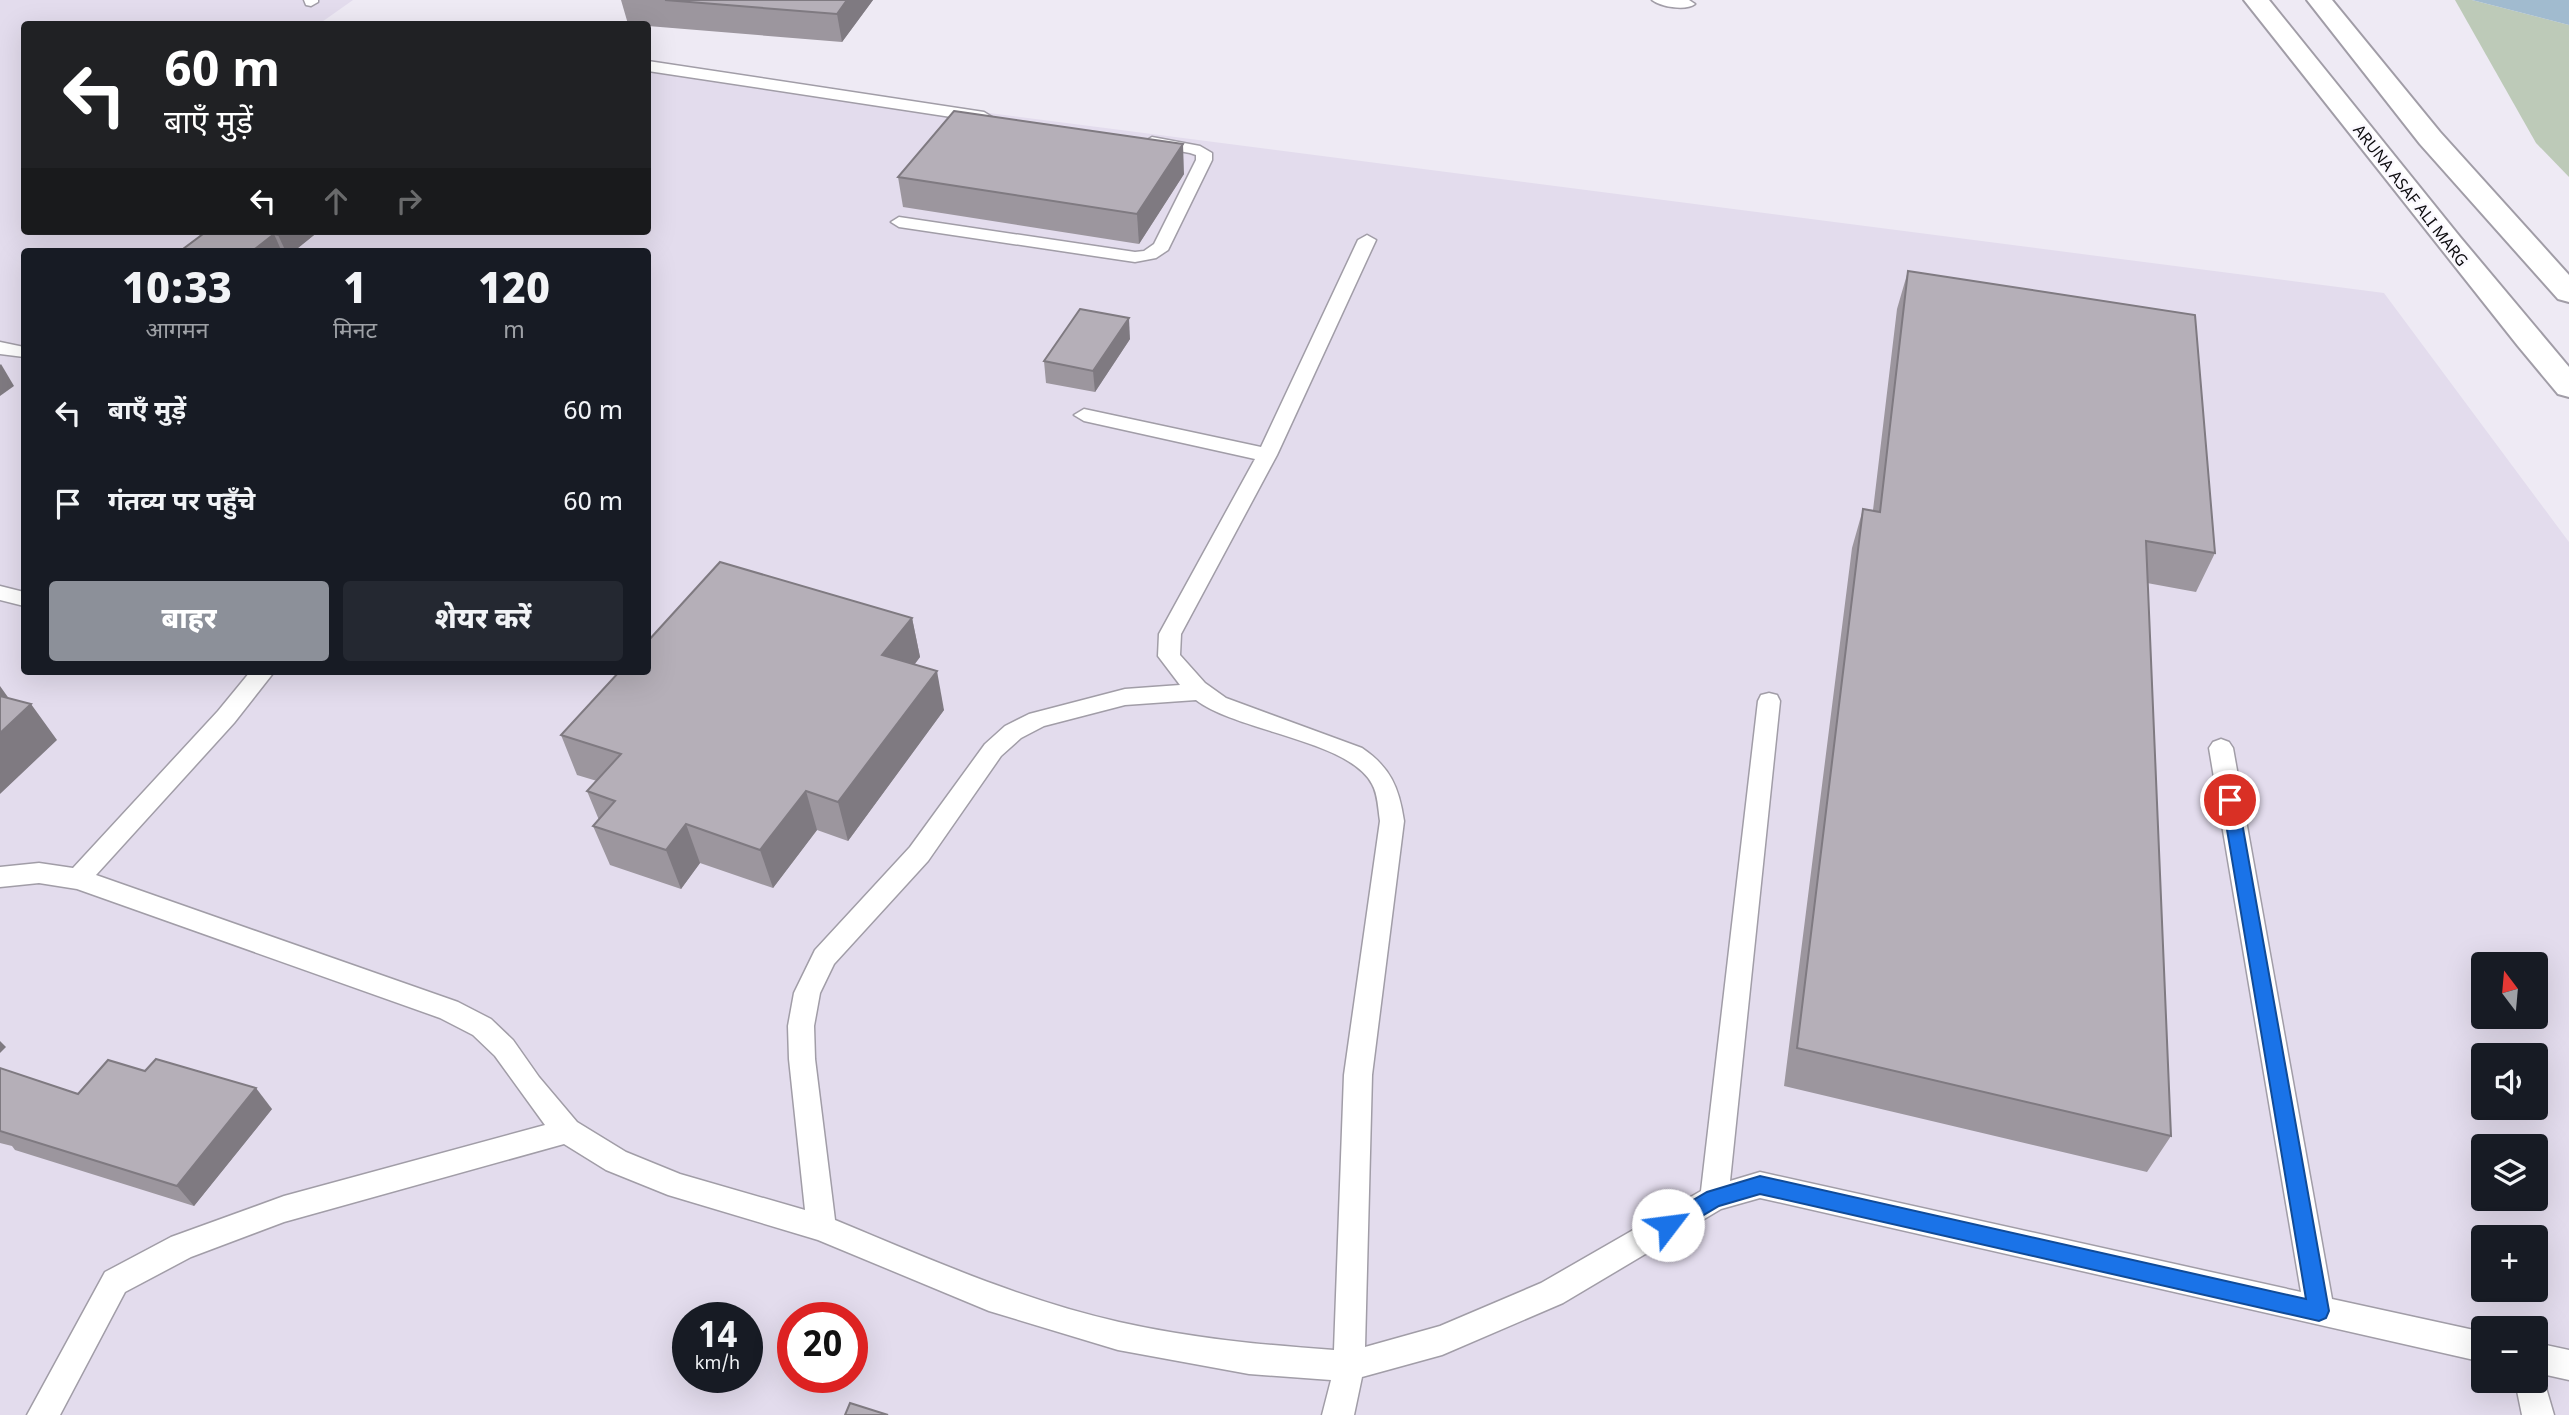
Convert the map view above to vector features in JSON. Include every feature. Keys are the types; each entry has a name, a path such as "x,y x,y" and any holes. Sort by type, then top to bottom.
{"main road":[{"name":"ARUNA ASAF ALI MARG","path":"2256,0 2362,131 2438,232 2569,387"},
{"path":"2319,0 2430,138 2569,293"}],"lane":[{"path":"1659,0 1688,4"},
{"path":"651,66 1004,120"},
{"path":"899,222 1135,257 1156,253 1162,246 1204,153 1140,140"},
{"path":"1338,1415 1349,1366 1358,1075 1392,821 1389,799 1381,778 1351,750 1245,717 1199,692 1169,656 1170,634 1267,455 1367,240"},
{"path":"0,348 21,352"},
{"path":"1084,415 1267,455"},
{"path":"0,593 21,598"},
{"path":"78,879 226,717 261,675"},
{"path":"821,1228 802,1059 801,1026 807,993 824,957 919,854 993,750 1013,732 1037,720 1125,697 1199,692"},
{"path":"1714,1199 1769,701"},
{"path":"2221,748 2319,1311"},
{"path":"0,877 39,873 78,879 449,1010 482,1027 505,1048 529,1085 567,1131 616,1161 678,1186 821,1228 989,1297 1118,1336 1249,1359 1349,1366 1442,1340 1552,1293 1714,1199 1760,1185 2471,1344"},
{"path":"43,1415 115,1282 181,1247 284,1209 567,1131"},
{"path":"2548,1361 2569,1366"},
{"path":"2532,1393 2538,1415"}],"shaded area":[{"path":"0,0 353,0 323,21 21,21 21,235 651,235 651,69 2384,293 2569,542 2569,1415 0,1415"}],"green space":[{"path":"2455,0 2472,0 2569,25 2569,177 2536,143"}],"water":[{"path":"2472,0 2569,0 2569,25"}],"building":[{"path":"665,0 847,0 837,14"},
{"path":"954,111 1183,144 1137,214 898,177"},
{"path":"202,235 273,235 256,248 184,248"},
{"path":"1908,271 2195,315 2215,553 2146,541 2171,1136 1797,1048 1863,509 1880,512"},
{"path":"1080,309 1129,318 1093,371 1044,361"},
{"path":"720,562 912,618 882,655 937,671 838,802 806,791 760,850 686,824 666,850 593,826 615,801 587,791 621,754 561,735 616,675 651,675 651,638"},
{"path":"0,696 31,704 0,733"},
{"path":"156,1059 256,1088 177,1186 0,1131 0,1068 78,1094 108,1060 145,1071"},
{"path":"850,1403 888,1415 845,1415"}],"route":[{"path":"1668,1225 1714,1199 1760,1185 1816,1195 2319,1311 2230,800"}]}
